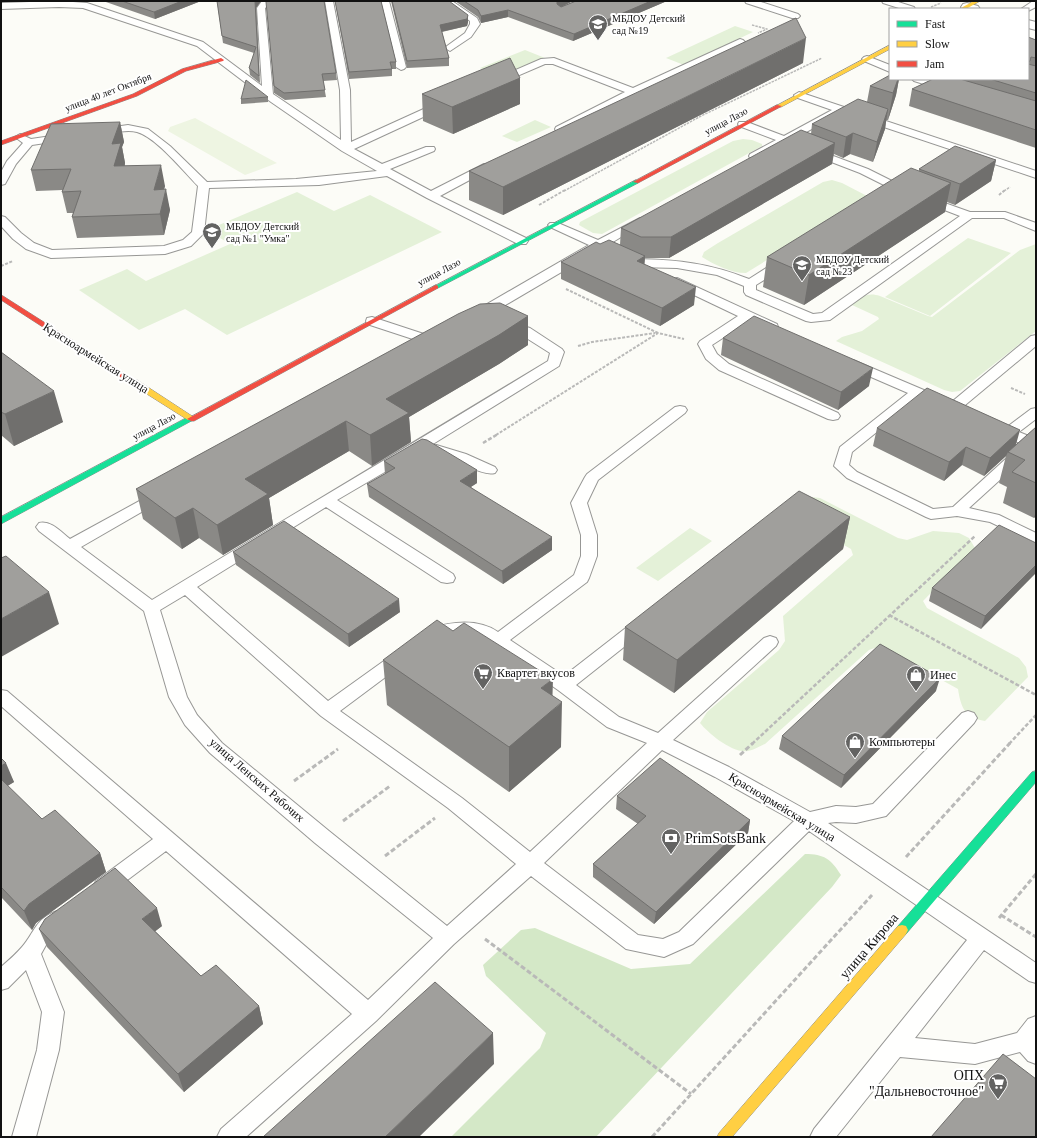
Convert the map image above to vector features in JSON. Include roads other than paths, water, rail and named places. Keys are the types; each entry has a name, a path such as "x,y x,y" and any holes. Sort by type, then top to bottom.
{"main road":[{"path":"968,8 978,1"},
{"name":"улица Лазо","path":"1,521 522,241 889,48"},
{"name":"улица 40 лет Октября","path":"1,144 25,139 151,88 184,70 221,60"},
{"name":"Красноармейская улица","path":"1,297 191,418"},
{"name":"улица Кирова","path":"724,1137 1036,775"}],"lane":[{"path":"268,94 262,8 265,3 270,1"},
{"path":"329,1 346,90 346,149"},
{"path":"385,1 401,67"},
{"path":"446,1 474,20 475,24 468,35 450,48"},
{"path":"749,1 796,16"},
{"path":"891,2 908,8"},
{"path":"1027,8 1036,3"},
{"path":"1,6 59,4 84,5 189,39 208,48 221,60 346,149 431,196 522,241"},
{"path":"549,135 633,92 740,42"},
{"path":"866,59 889,69"},
{"path":"487,86 544,61 554,61 633,92"},
{"path":"923,80 956,91"},
{"path":"799,95 1036,174"},
{"path":"346,149 394,125 452,101"},
{"path":"742,163 841,109"},
{"path":"743,124 864,172 900,189 969,215 1005,215 1036,227"},
{"path":"91,133 130,128 143,130 158,141 204,185 322,182 384,171 430,149"},
{"path":"1,182 10,163 25,139 76,135"},
{"path":"431,196 501,160"},
{"path":"1,219 16,236 30,246 51,254 165,250 187,243 198,233 204,185"},
{"path":"887,198 900,189"},
{"path":"470,320 653,214"},
{"path":"750,284 750,292 811,318 825,317 969,215"},
{"path":"554,224 782,332"},
{"path":"750,284 796,255"},
{"path":"638,263 684,265 720,272 750,284"},
{"path":"747,316 705,344 711,356 724,367 833,416"},
{"path":"372,321 431,341"},
{"path":"44,526 152,608 326,500 421,445 542,372 554,363 557,352 525,331 509,326 494,326"},
{"path":"418,349 444,334"},
{"path":"953,408 1036,339"},
{"path":"839,357 967,414"},
{"path":"917,393 845,450 841,466 852,475 931,514 957,511 994,518 1036,539"},
{"path":"499,640 580,578 589,556 589,535 579,504 592,477 680,410"},
{"path":"1009,433 1036,412"},
{"path":"957,511 1032,443 988,424"},
{"path":"421,445 461,457 490,470"},
{"path":"70,546 167,491"},
{"path":"326,500 448,578"},
{"path":"186,587 327,711 360,733 455,803 530,864 633,943 664,948 686,938 808,820 836,814 856,815 879,811 968,718"},
{"name":"улица Ленских Рабочих","path":"152,608 178,697 192,720 216,748 322,837 447,938"},
{"path":"564,685 657,613"},
{"name":"Красноармейская улица","path":"327,711 434,633 459,628 486,632 564,685 613,722 660,741 722,772 808,820 1036,974"},
{"path":"229,1137 368,1014 447,938 530,864 643,759 660,741 770,642"},
{"path":"1,696 368,1014"},
{"path":"1,981 30,953 44,930 167,839"},
{"path":"822,1137 982,938"},
{"path":"24,1137 48,1050 53,1012 30,953"},
{"path":"894,1046 974,1054 1032,1040"}],"place":[{"name":"МБДОУ Детский сад №19","path":"598,41"},
{"name":"МБДОУ Детский сад №1 \"Умка\"","path":"212,249"},
{"name":"МБДОУ Детский сад №23","path":"802,282"},
{"name":"Квартет вкусов","path":"483,690"},
{"name":"Инес","path":"916,692"},
{"name":"Компьютеры","path":"855,759"},
{"name":"PrimSotsBank","path":"671,855"},
{"name":"ОПХ \"Дальневосточное\"","path":"998,1100"}]}
